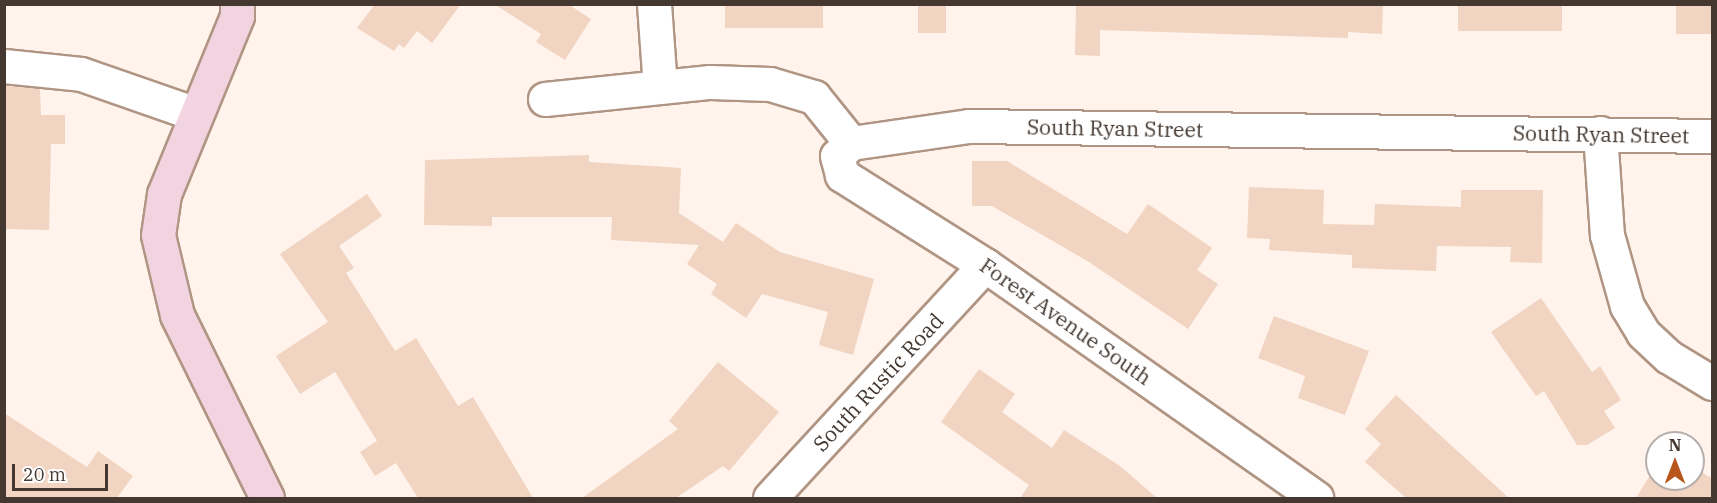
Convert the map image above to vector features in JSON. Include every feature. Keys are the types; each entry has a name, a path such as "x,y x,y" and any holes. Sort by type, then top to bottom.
{"street":[{"path":"654,4 660,87"},
{"path":"240,8 164,194 158,236 163,273 177,315 267,498"},
{"path":"4,66 81,74 196,114"},
{"path":"545,99 660,87 770,84 814,97 851,143"},
{"name":"South Ryan Street","path":"851,143 969,126 1713,136"},
{"path":"1600,133 1607,236 1627,306 1643,333 1669,357 1713,383"},
{"name":"Forest Avenue South","path":"851,143 837,156 842,175 985,265 1316,498"},
{"name":"South Rustic Road","path":"770,498 985,265"}],"building":[{"path":"375,4 461,4 432,43 417,31 404,48 399,44 394,51 357,28"},
{"path":"494,4 568,4 591,19 565,60 536,42 541,34"},
{"path":"725,4 823,4 823,28 725,28"},
{"path":"918,4 946,4 946,33 918,33"},
{"path":"1076,4 1383,4 1382,34 1348,32 1348,38 1100,30 1100,56 1075,55"},
{"path":"1458,4 1562,4 1562,31 1458,31"},
{"path":"1676,4 1712,4 1712,34 1676,34"},
{"path":"4,86 40,89 41,115 65,115 65,144 51,144 49,230 4,229"},
{"path":"589,155 589,162 681,168 679,213 723,242 736,223 780,252 874,279 853,355 819,345 828,312 762,294 746,318 711,294 717,284 687,264 699,245 611,240 612,217 492,217 492,226 424,225 425,160"},
{"path":"972,161 1007,161 1127,234 1148,204 1212,248 1197,270 1218,284 1188,329 1089,262 992,206 972,206"},
{"path":"1249,187 1324,190 1323,224 1374,225 1375,204 1461,207 1461,190 1543,190 1542,263 1510,262 1511,247 1437,246 1436,271 1352,268 1352,255 1269,250 1270,239 1247,238"},
{"path":"367,194 382,216 339,246 354,268 346,273 395,351 416,338 458,406 473,397 533,498 418,498 396,463 375,476 360,452 377,441 335,372 300,394 276,356 328,322 280,254"},
{"path":"1541,298 1592,372 1600,366 1621,400 1604,411 1615,428 1587,445 1577,445 1544,391 1536,396 1491,332"},
{"path":"1274,316 1369,351 1345,415 1298,398 1305,376 1258,358"},
{"path":"718,362 779,412 729,471 723,466 676,498 582,498 678,429 669,421"},
{"path":"979,369 1015,394 1002,412 1052,448 1064,430 1120,466 1157,498 1020,498 1029,485 941,422"},
{"path":"1396,395 1509,498 1406,498 1365,462 1381,444 1365,429"},
{"path":"4,413 87,467 98,451 133,476 117,498 4,498"},
{"path":"1705,474 1713,479 1713,498 1636,498 1645,483 1645,491 1705,491"}]}
